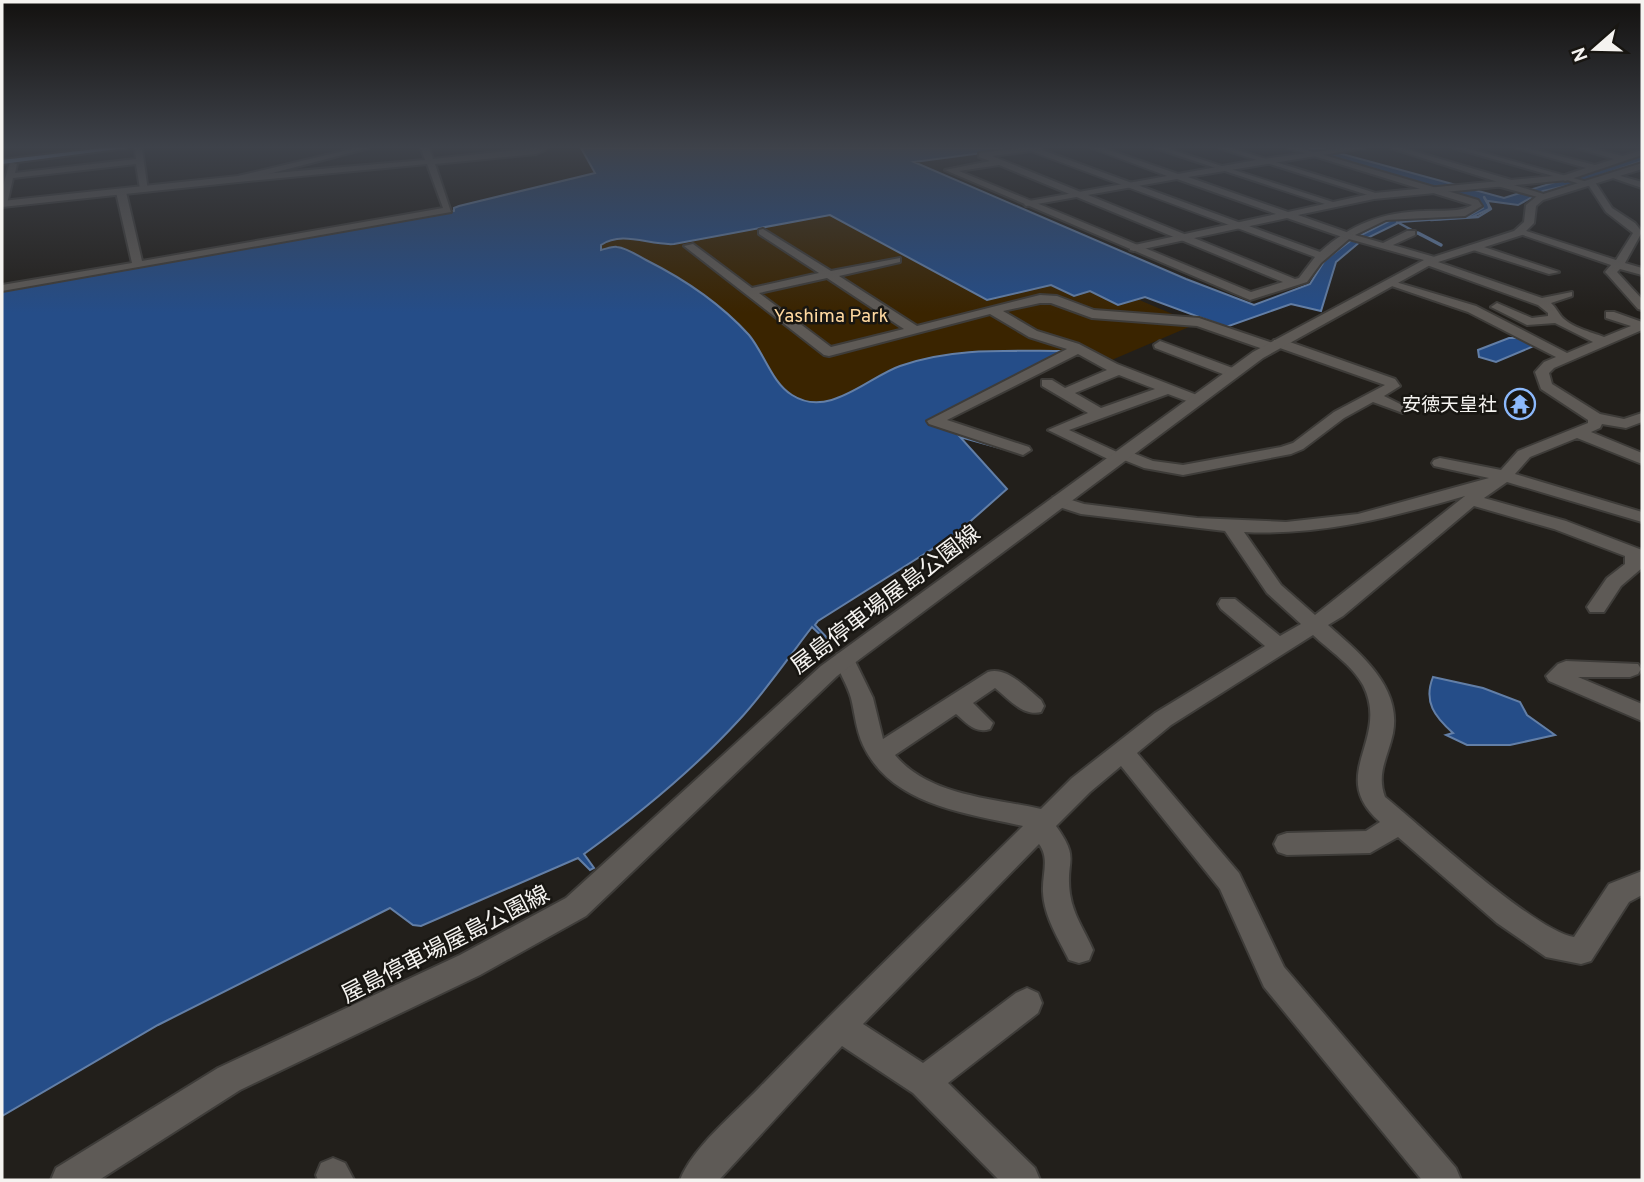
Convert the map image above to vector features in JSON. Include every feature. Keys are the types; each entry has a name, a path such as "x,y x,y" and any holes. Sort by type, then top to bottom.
{"street":[{"path":"124,203 138,265"},
{"path":"2,288 448,210 445,203"},
{"path":"1029,204 1034,203"},
{"path":"1099,203 1295,283"},
{"path":"1179,203 1322,256"},
{"path":"1256,203 1368,242 1435,260 1496,272"},
{"path":"1134,248 1338,203"},
{"path":"1029,204 1250,296 1303,280 1311,265 1322,256 1384,218 1465,213 1477,206 1476,203"},
{"path":"1518,232 1529,223 1533,203"},
{"path":"1605,203 1609,210 1632,225 1639,240 1616,264 1611,274 1642,305"},
{"path":"763,232 915,330"},
{"path":"1518,232 1642,272"},
{"name":"屋島停車場屋島公園線","path":"68,1180 229,1079 470,965 576,906 844,659 1233,373 1275,345 1435,260 1518,232"},
{"path":"1384,246 1409,237"},
{"path":"689,246 829,352 992,310 1040,299 1053,299 1092,314 1199,322 1390,382 1393,386 1339,415 1298,446 1203,468 1183,470 1150,465 1056,430 1168,389"},
{"path":"1474,247 1553,272"},
{"path":"749,292 896,260"},
{"path":"1435,260 1542,302 1557,319"},
{"path":"1389,283 1432,294 1473,309 1520,332 1526,340 1566,358"},
{"path":"1542,302 1568,295"},
{"path":"1497,307 1531,322 1557,319 1604,342"},
{"path":"992,310 1033,334 1077,349 1118,370 1197,400"},
{"path":"1610,315 1642,326"},
{"path":"1587,324 1619,335"},
{"path":"1642,326 1545,368 1541,376 1560,397 1595,418 1626,425 1642,417"},
{"path":"1160,345 1233,373"},
{"path":"1023,450 934,421 1077,349"},
{"path":"1064,393 1118,370"},
{"path":"1046,383 1100,414"},
{"path":"1373,397 1403,409"},
{"path":"697,1180 840,1026 1041,822 1122,751 1163,719 1336,611 1489,487 1524,454 1595,425 1595,418"},
{"path":"1577,432 1642,459"},
{"path":"1440,463 1560,525 1638,555 1634,566 1614,582 1597,607"},
{"path":"1059,501 1081,509 1230,525 1295,527 1347,522 1489,487 1642,517"},
{"path":"1230,525 1274,589 1353,659 1373,683 1381,710 1382,731 1368,774 1369,788 1375,803 1398,824 1478,892 1556,948 1581,951 1619,893 1642,883"},
{"path":"1228,604 1279,646"},
{"path":"844,659 861,696 879,753 896,771 921,790 1041,822 1059,851 1056,892 1061,916 1079,950"},
{"path":"1630,669 1566,669 1557,676 1642,713"},
{"path":"879,753 957,702 988,671 1033,706"},
{"path":"957,702 982,723"},
{"path":"1122,751 1230,881 1274,977 1444,1180"},
{"path":"1287,844 1370,842 1398,824"},
{"path":"924,1082 1027,1003"},
{"path":"840,1026 924,1082 1023,1180"}],"green space":[{"name":"Yashima Park","path":"831,215 986,300 1051,285 1074,296 1090,291 1118,304 1137,299 1196,324 1107,362 1074,349 861,401 790,403 600,251 601,243 615,238 634,238 662,245"}],"water":[{"path":"471,203 1010,203 1186,279 1254,305 1310,284 1325,260 1353,239 1391,220 1469,216 1483,208 1480,203 1488,203 1489,209 1472,217 1400,222 1361,241 1336,262 1321,311 1291,304 1226,327 1145,297 1118,305 1090,291 1074,296 1051,285 987,300 830,215 674,244 618,239 601,245 601,250 615,247 632,252 674,275 714,302 749,335 785,390 806,401 834,399 900,366 940,356 981,351 1064,351 928,420 1018,453 960,437 1007,489 956,534 818,621 815,625 830,641 812,627 758,698 703,757 625,824 584,854 594,868 590,870 578,858 421,926 413,925 390,908 158,1025 2,1116 2,290 454,211 454,208"},
{"path":"1509,338 1519,338 1534,346 1496,362 1479,357 1478,350"},
{"path":"1433,677 1483,688 1520,702 1527,715 1555,735 1510,745 1467,745 1446,735 1453,733 1436,715 1429,694"}],"waterway":[{"path":"1431,220 1478,217 1491,209 1488,203"},
{"path":"1397,222 1421,235"},
{"path":"1418,233 1441,245"}],"place":[{"name":"安徳天皇社","path":"1520,404"}]}
